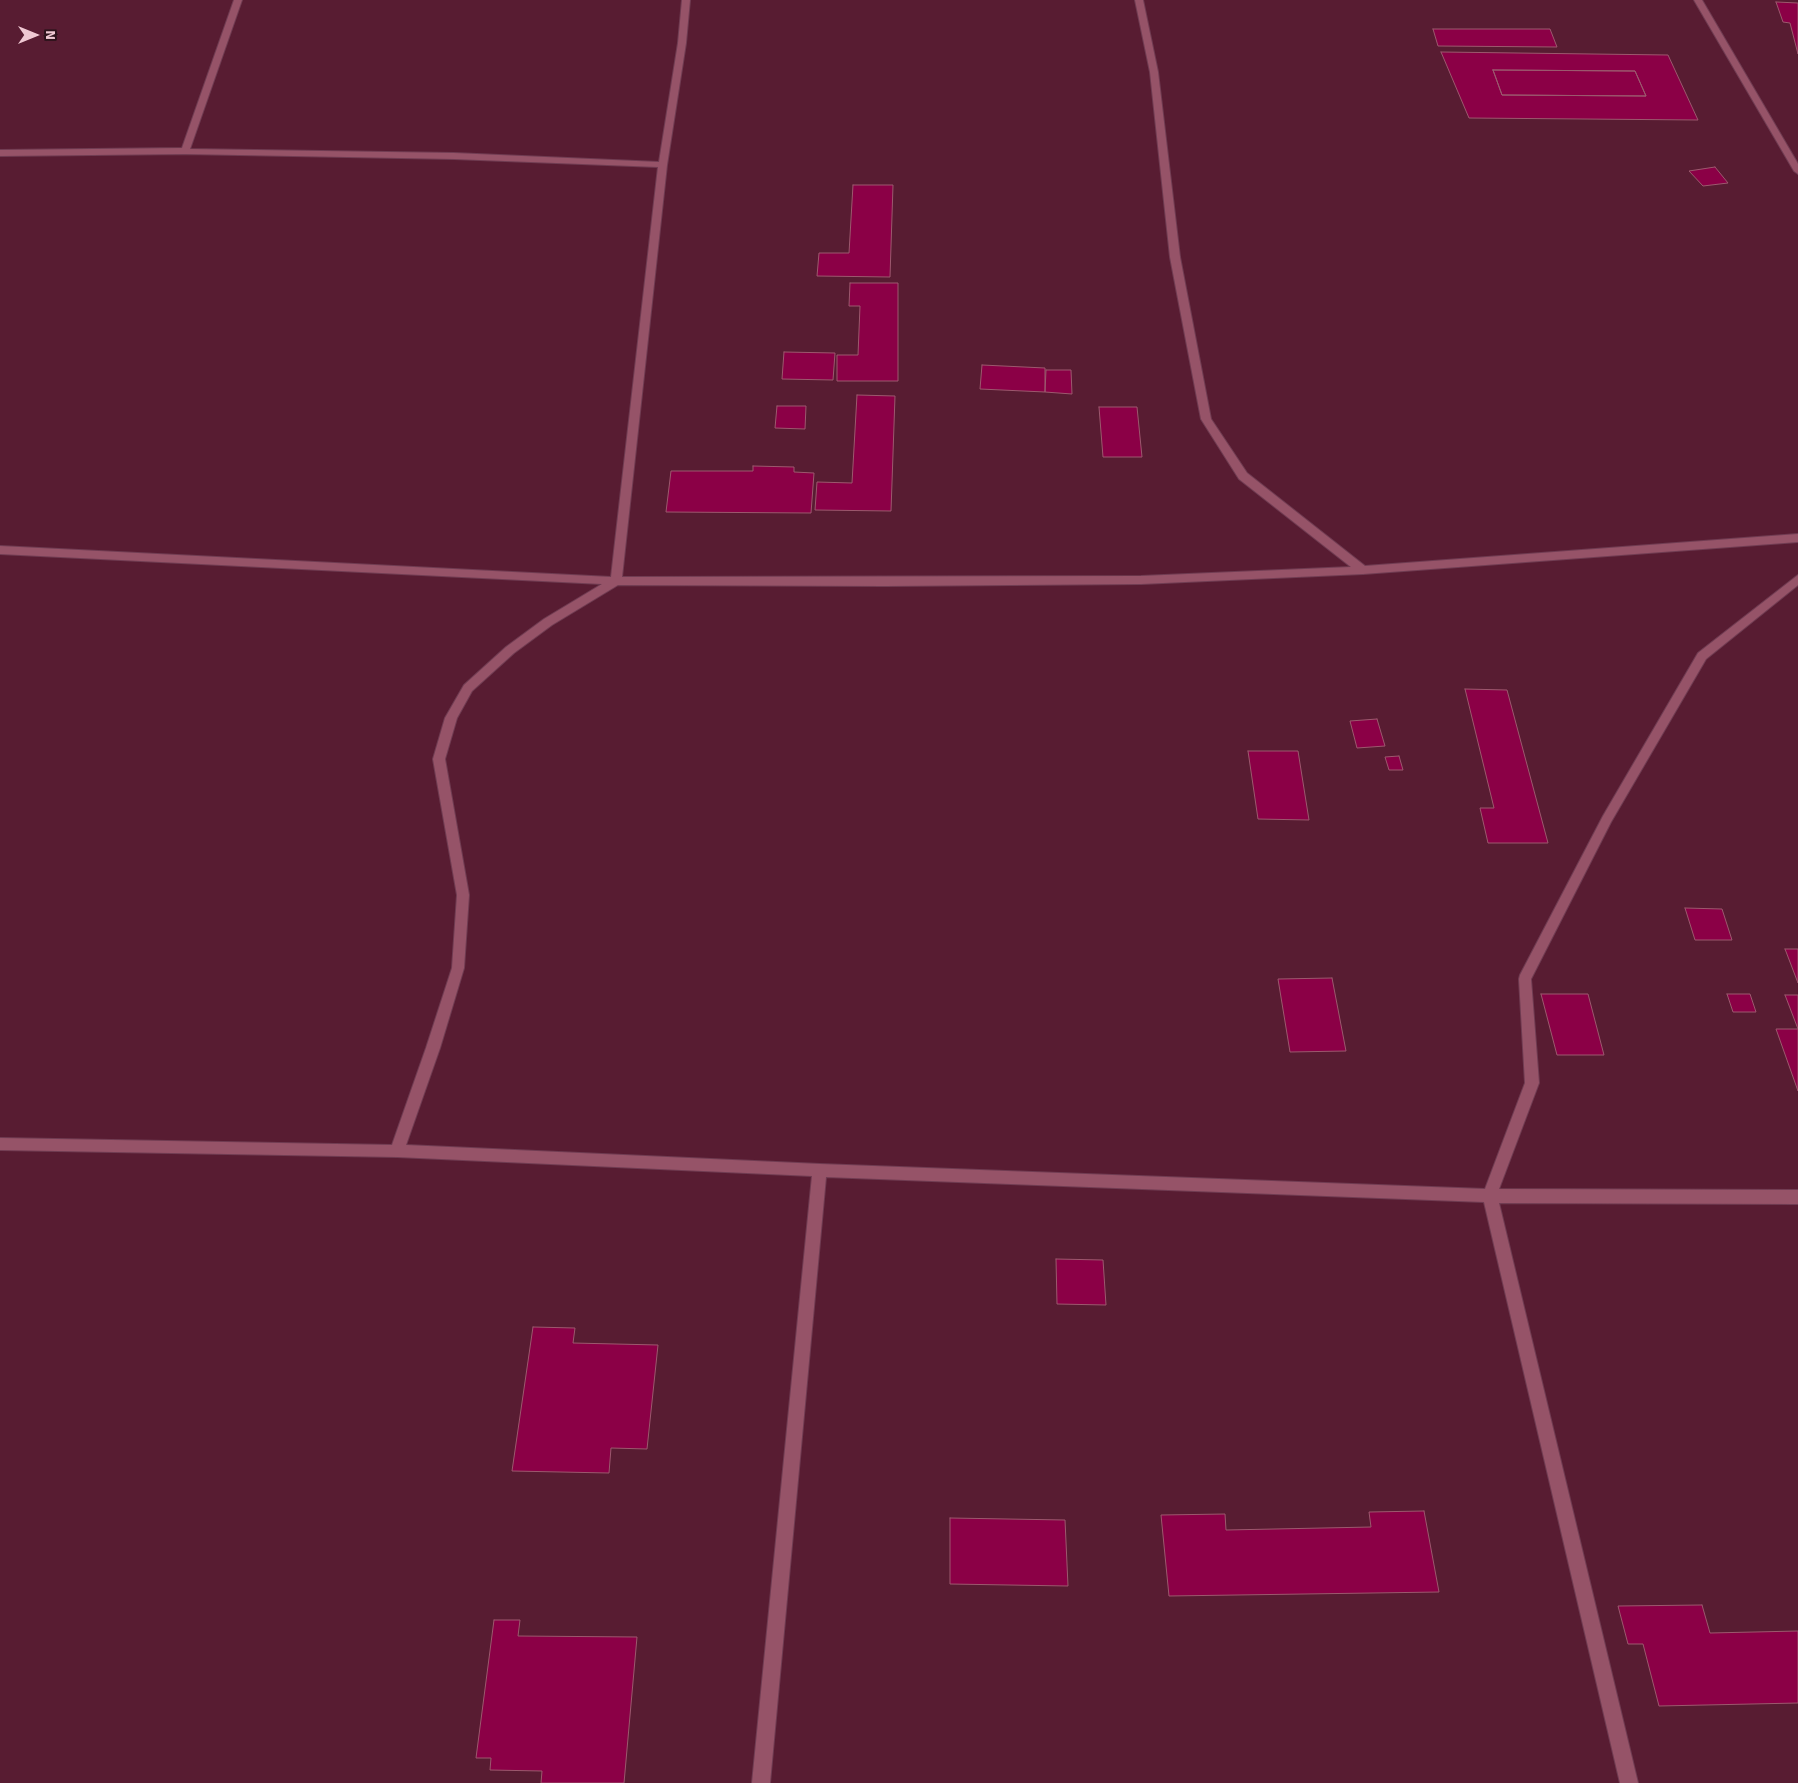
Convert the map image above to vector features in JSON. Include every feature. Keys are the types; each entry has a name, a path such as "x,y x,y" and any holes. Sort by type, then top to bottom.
{"street":[{"path":"184,151 238,0"},
{"path":"616,581 663,165 682,43 686,0"},
{"path":"1139,0 1154,72 1175,257 1206,418 1243,476 1363,570"},
{"path":"1698,0 1798,171"},
{"path":"0,153 184,151 454,156 663,165"},
{"path":"0,550 616,581 885,582 1141,580 1363,570 1798,538"},
{"path":"1629,1783 1490,1196 1532,1083 1526,979 1607,819 1702,656 1798,579"},
{"path":"397,1152 458,968 463,895 439,759 451,718 468,688 510,650 548,622 616,581"},
{"path":"0,1144 397,1152 1490,1196 1798,1197"},
{"path":"761,1783 820,1170"}],"building":[{"path":"1776,2 1798,3 1798,54 1790,23 1783,22"},
{"path":"1433,29 1550,29 1557,47 1438,46"},
{"path":"1441,52 1668,55 1698,120 1469,118","holes":["1493,70 1635,71 1646,96 1502,95"]},
{"path":"1493,70 1635,71 1646,96 1502,95"},
{"path":"1715,167 1728,183 1703,186 1689,171"},
{"path":"853,185 893,185 890,277 817,276 819,253 849,253"},
{"path":"850,283 898,283 898,381 837,381 837,355 858,355 860,306 849,306"},
{"path":"784,352 835,353 833,380 782,379"},
{"path":"982,365 1045,368 1045,392 980,389"},
{"path":"1046,370 1071,370 1072,394 1045,392"},
{"path":"857,395 895,396 891,511 815,510 817,482 852,483"},
{"path":"777,406 806,406 805,429 775,428"},
{"path":"1099,407 1137,407 1142,457 1103,457"},
{"path":"753,466 794,467 794,472 814,473 811,513 666,512 671,471 753,471"},
{"path":"1465,689 1507,690 1548,843 1488,843 1480,808 1494,808"},
{"path":"1377,719 1385,746 1357,748 1350,721"},
{"path":"1248,751 1298,751 1309,820 1258,819"},
{"path":"1399,756 1403,770 1389,770 1385,757"},
{"path":"1685,908 1722,909 1732,940 1695,940"},
{"path":"1785,949 1798,949 1798,983"},
{"path":"1332,978 1346,1051 1290,1052 1278,979"},
{"path":"1541,994 1588,994 1604,1055 1557,1055"},
{"path":"1727,994 1750,994 1756,1012 1733,1012"},
{"path":"1785,995 1798,995 1798,1029"},
{"path":"1776,1029 1798,1029 1798,1091"},
{"path":"1056,1259 1103,1260 1106,1305 1057,1304"},
{"path":"533,1327 575,1328 573,1343 658,1345 647,1449 611,1448 609,1473 512,1471"},
{"path":"1424,1511 1439,1592 1169,1596 1161,1515 1225,1514 1226,1530 1371,1527 1369,1512"},
{"path":"950,1518 1065,1520 1068,1586 950,1584"},
{"path":"1702,1605 1710,1633 1798,1631 1798,1703 1659,1706 1643,1644 1628,1644 1618,1606"},
{"path":"494,1620 520,1620 518,1636 637,1637 624,1783 541,1783 542,1771 490,1770 491,1758 476,1758"}]}
